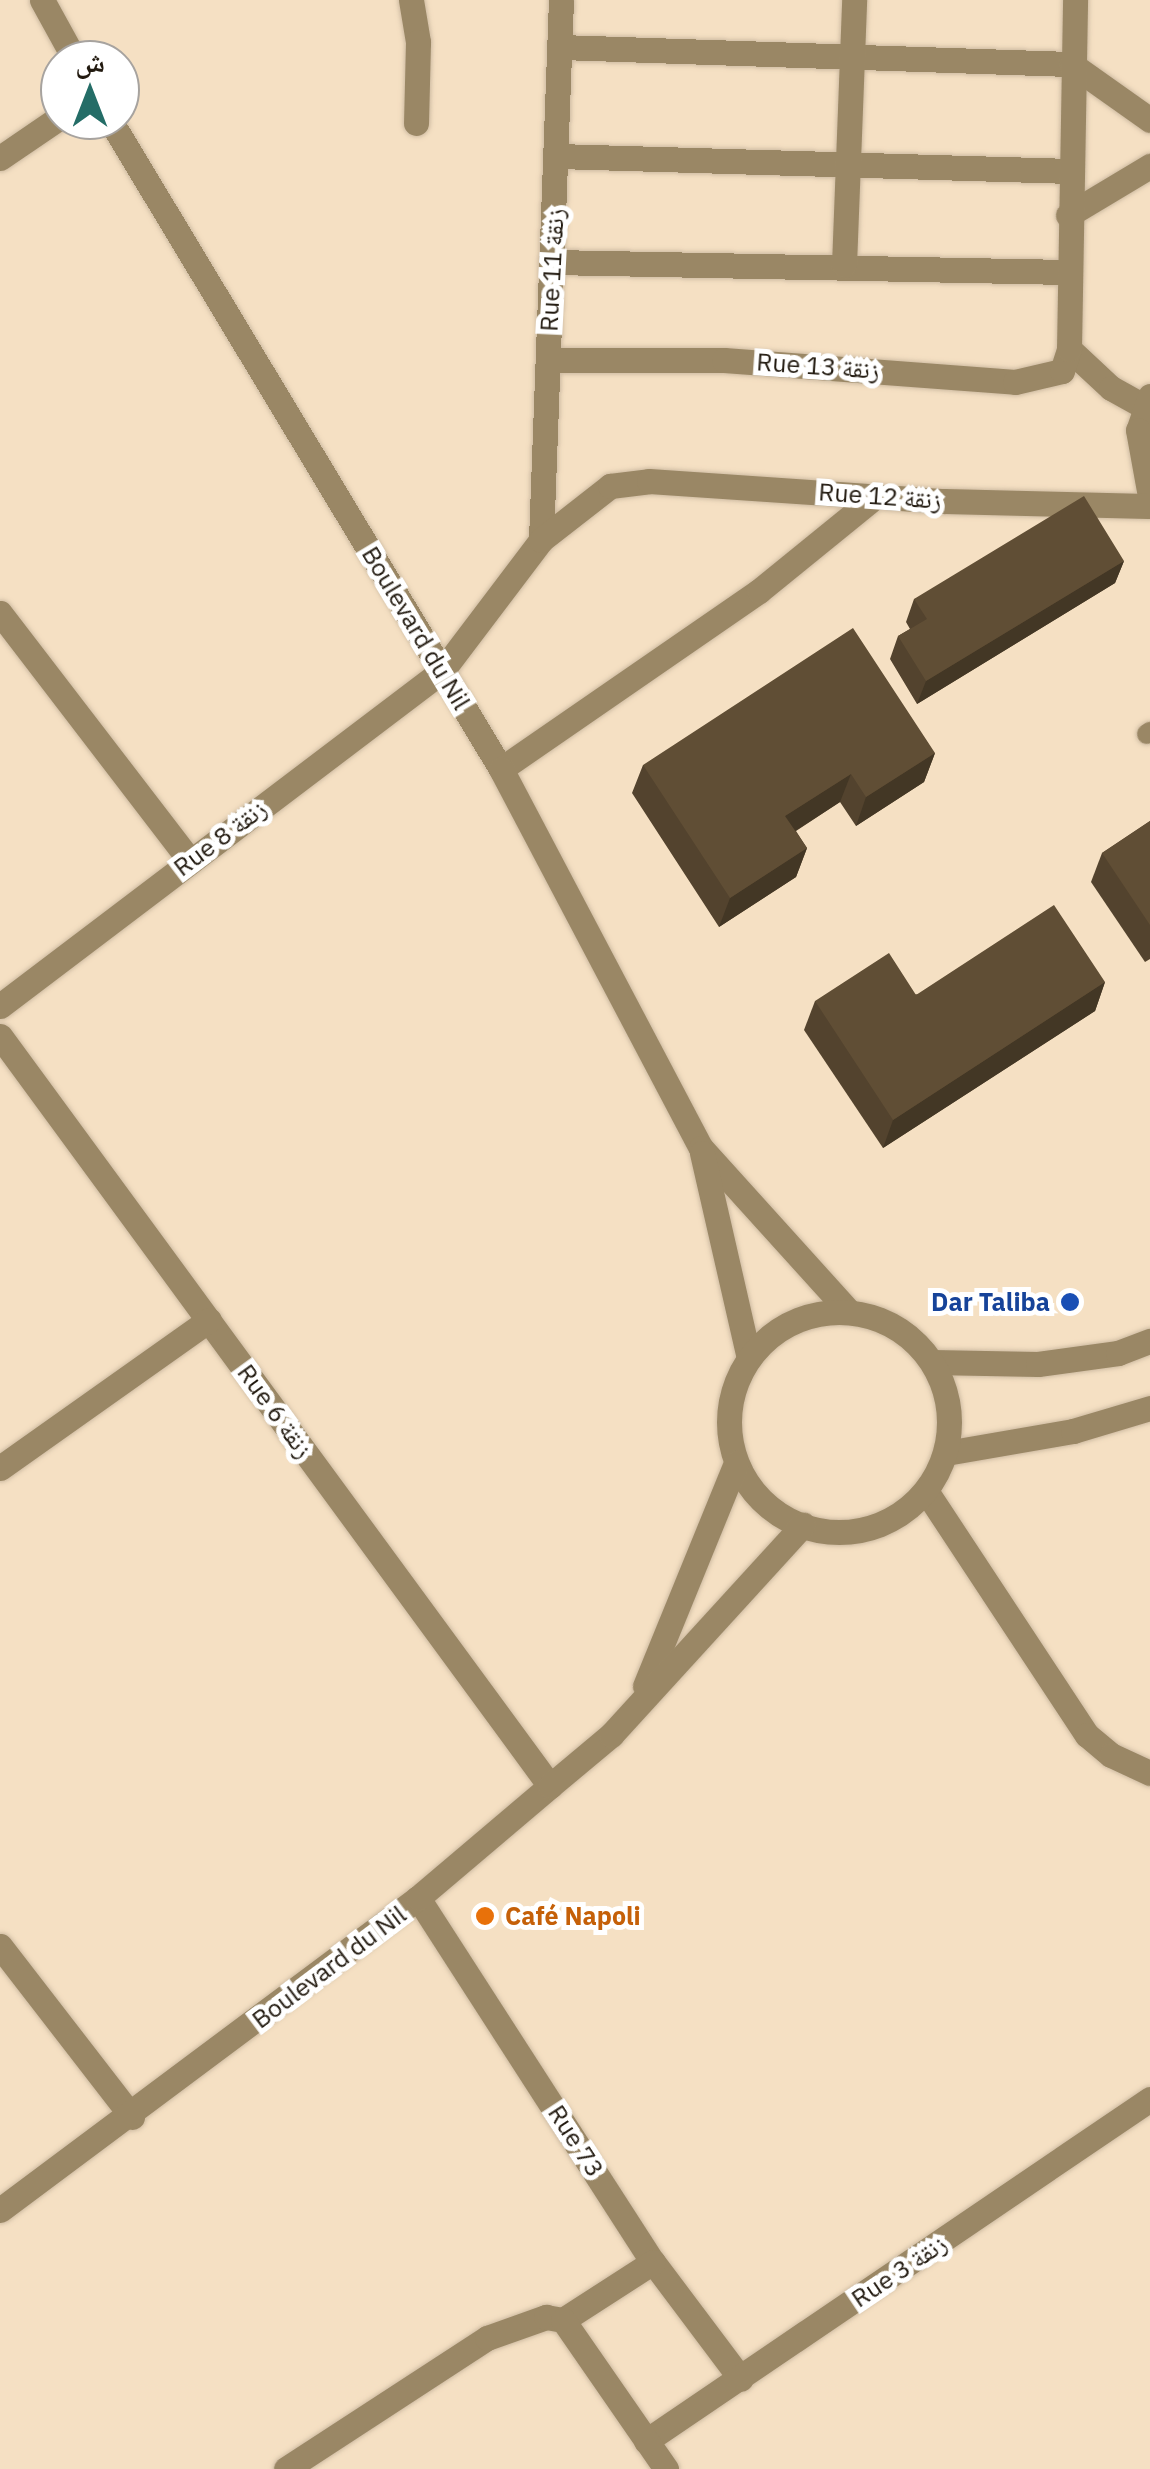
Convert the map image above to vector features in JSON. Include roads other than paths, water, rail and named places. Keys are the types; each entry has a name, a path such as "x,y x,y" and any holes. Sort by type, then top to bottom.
{"street":[{"path":"42,0 64,40"},
{"path":"411,0 418,42 416,123"},
{"name":"Rue 11 زنقة","path":"541,540 561,0"},
{"path":"844,265 854,0"},
{"path":"1075,0 1066,272 1069,349 1112,388 1146,400 1138,446 1150,496"},
{"path":"560,48 1071,64 1150,120"},
{"path":"0,158 40,131"},
{"name":"Boulevard du Nil","path":"122,140 501,768 701,1148 849,1312"},
{"path":"557,156 848,160 1070,171"},
{"path":"1068,214 1150,166"},
{"path":"552,262 1066,272"},
{"name":"Rue 13 زنقة","path":"548,360 724,360 1015,382 1062,371 1069,349"},
{"name":"Rue 12 زنقة","path":"610,486 649,481 876,496 1150,506"},
{"name":"Rue 8 زنقة","path":"0,1006 442,671 541,540 610,486"},
{"path":"501,768 760,591 876,496"},
{"path":"2,618 190,861"},
{"name":"Rue 6 زنقة","path":"0,1036 550,1786"},
{"name":"Boulevard du Nil","path":"701,1148 749,1358"},
{"path":"849,1312 906,1334 932,1362 951,1419 946,1452 926,1491 883,1524 856,1531 803,1526 775,1512 736,1463 730,1409 749,1358 793,1322 849,1312"},
{"path":"0,1468 209,1320"},
{"path":"932,1362 1038,1364 1118,1353 1150,1340"},
{"path":"946,1452 1074,1430 1150,1408"},
{"name":"Boulevard du Nil","path":"639,1700 736,1463"},
{"path":"926,1491 1087,1735 1111,1755 1150,1773"},
{"name":"Boulevard du Nil","path":"0,2210 132,2117 418,1898 611,1735 639,1700 803,1526"},
{"name":"Rue 73","path":"418,1898 654,2262 741,2379"},
{"path":"0,1946 132,2117"},
{"name":"Rue 3 زنقة","path":"646,2441 1150,2099"},
{"path":"286,2469 487,2338 533,2320 563,2320 654,2262"},
{"path":"563,2320 666,2469"}],"place":[{"name":"Dar Taliba","path":"1070,1302"},
{"name":"Café Napoli","path":"485,1916"}]}
